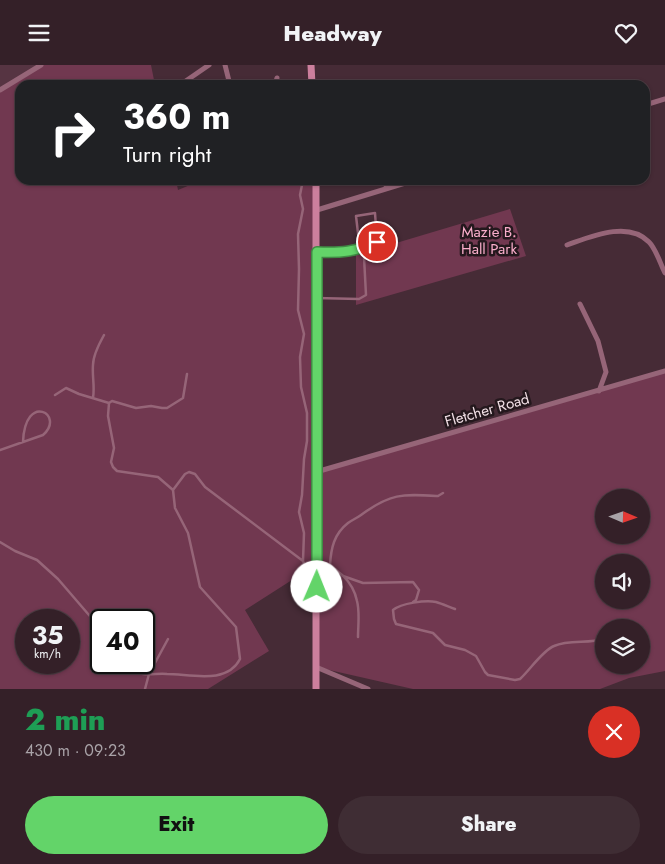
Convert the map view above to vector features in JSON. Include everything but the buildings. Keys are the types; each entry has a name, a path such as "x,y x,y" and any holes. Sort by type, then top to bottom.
{"street":[{"path":"16,80 41,65"},
{"path":"187,80 209,65"},
{"path":"225,65 229,80"},
{"path":"311,65 312,80"},
{"path":"0,90 15,81"},
{"path":"650,104 665,99"},
{"path":"316,185 316,689"},
{"path":"316,210 398,185"},
{"path":"567,245 614,231 629,233 648,241 665,273"},
{"path":"580,304 598,341 606,372 599,391"},
{"name":"Fletcher Road","path":"316,472 665,371"},
{"path":"316,667 368,689"}],"lane":[{"path":"302,185 300,195 303,209 298,234 298,310 304,334 300,357 301,387 307,413 307,441 299,512 304,533 304,561 305,566 317,564 330,565 350,583 358,602 358,637"},
{"path":"386,185 386,189"},
{"path":"316,298 359,299 366,295 364,257 360,250 356,216 375,213 377,242 360,250 340,253 317,252"},
{"path":"93,398 95,387 93,365 99,343 104,335"},
{"path":"54,395 66,388 109,403 112,401 142,409 151,406 167,407 183,398 187,374"},
{"path":"109,403 108,416 114,441 111,462 113,467 117,471 158,477 172,490 175,508 188,533 200,587 236,627 240,659 233,667 218,676 199,677 155,674"},
{"path":"0,450 23,442 43,435 48,431 50,424 48,415 38,411 31,414 24,431 23,442"},
{"path":"172,490 185,474 189,472 195,474 205,487 304,561"},
{"path":"330,565 334,539 341,529 368,509 397,495 438,496 443,493"},
{"path":"0,541 15,551 37,559 58,579 90,616"},
{"path":"343,576 368,583 413,582 419,590 416,600 412,604"},
{"path":"455,609 433,602 401,605 393,610 396,624 433,633 445,645 465,650 476,656 485,672 496,677 520,679 548,649 555,645 595,642"},
{"path":"155,663 168,639"},
{"path":"145,689 149,674"}],"shaded area":[{"path":"0,65 41,65 15,80 0,90"}],"green space":[{"path":"41,65 151,65 154,80 16,80"},
{"path":"15,81 15,185 177,185 178,190 190,185 316,185 316,472 665,371 665,671 650,674 650,619 595,619 595,674 650,674 629,678 600,689 413,689 316,667 317,564 245,610 269,651 208,689 0,689 0,90"},
{"name":"Mazie B. Hall Park","path":"510,209 526,256 356,305 356,255"}],"route":[{"path":"317,587 317,252 340,253 360,250 377,242"}]}
